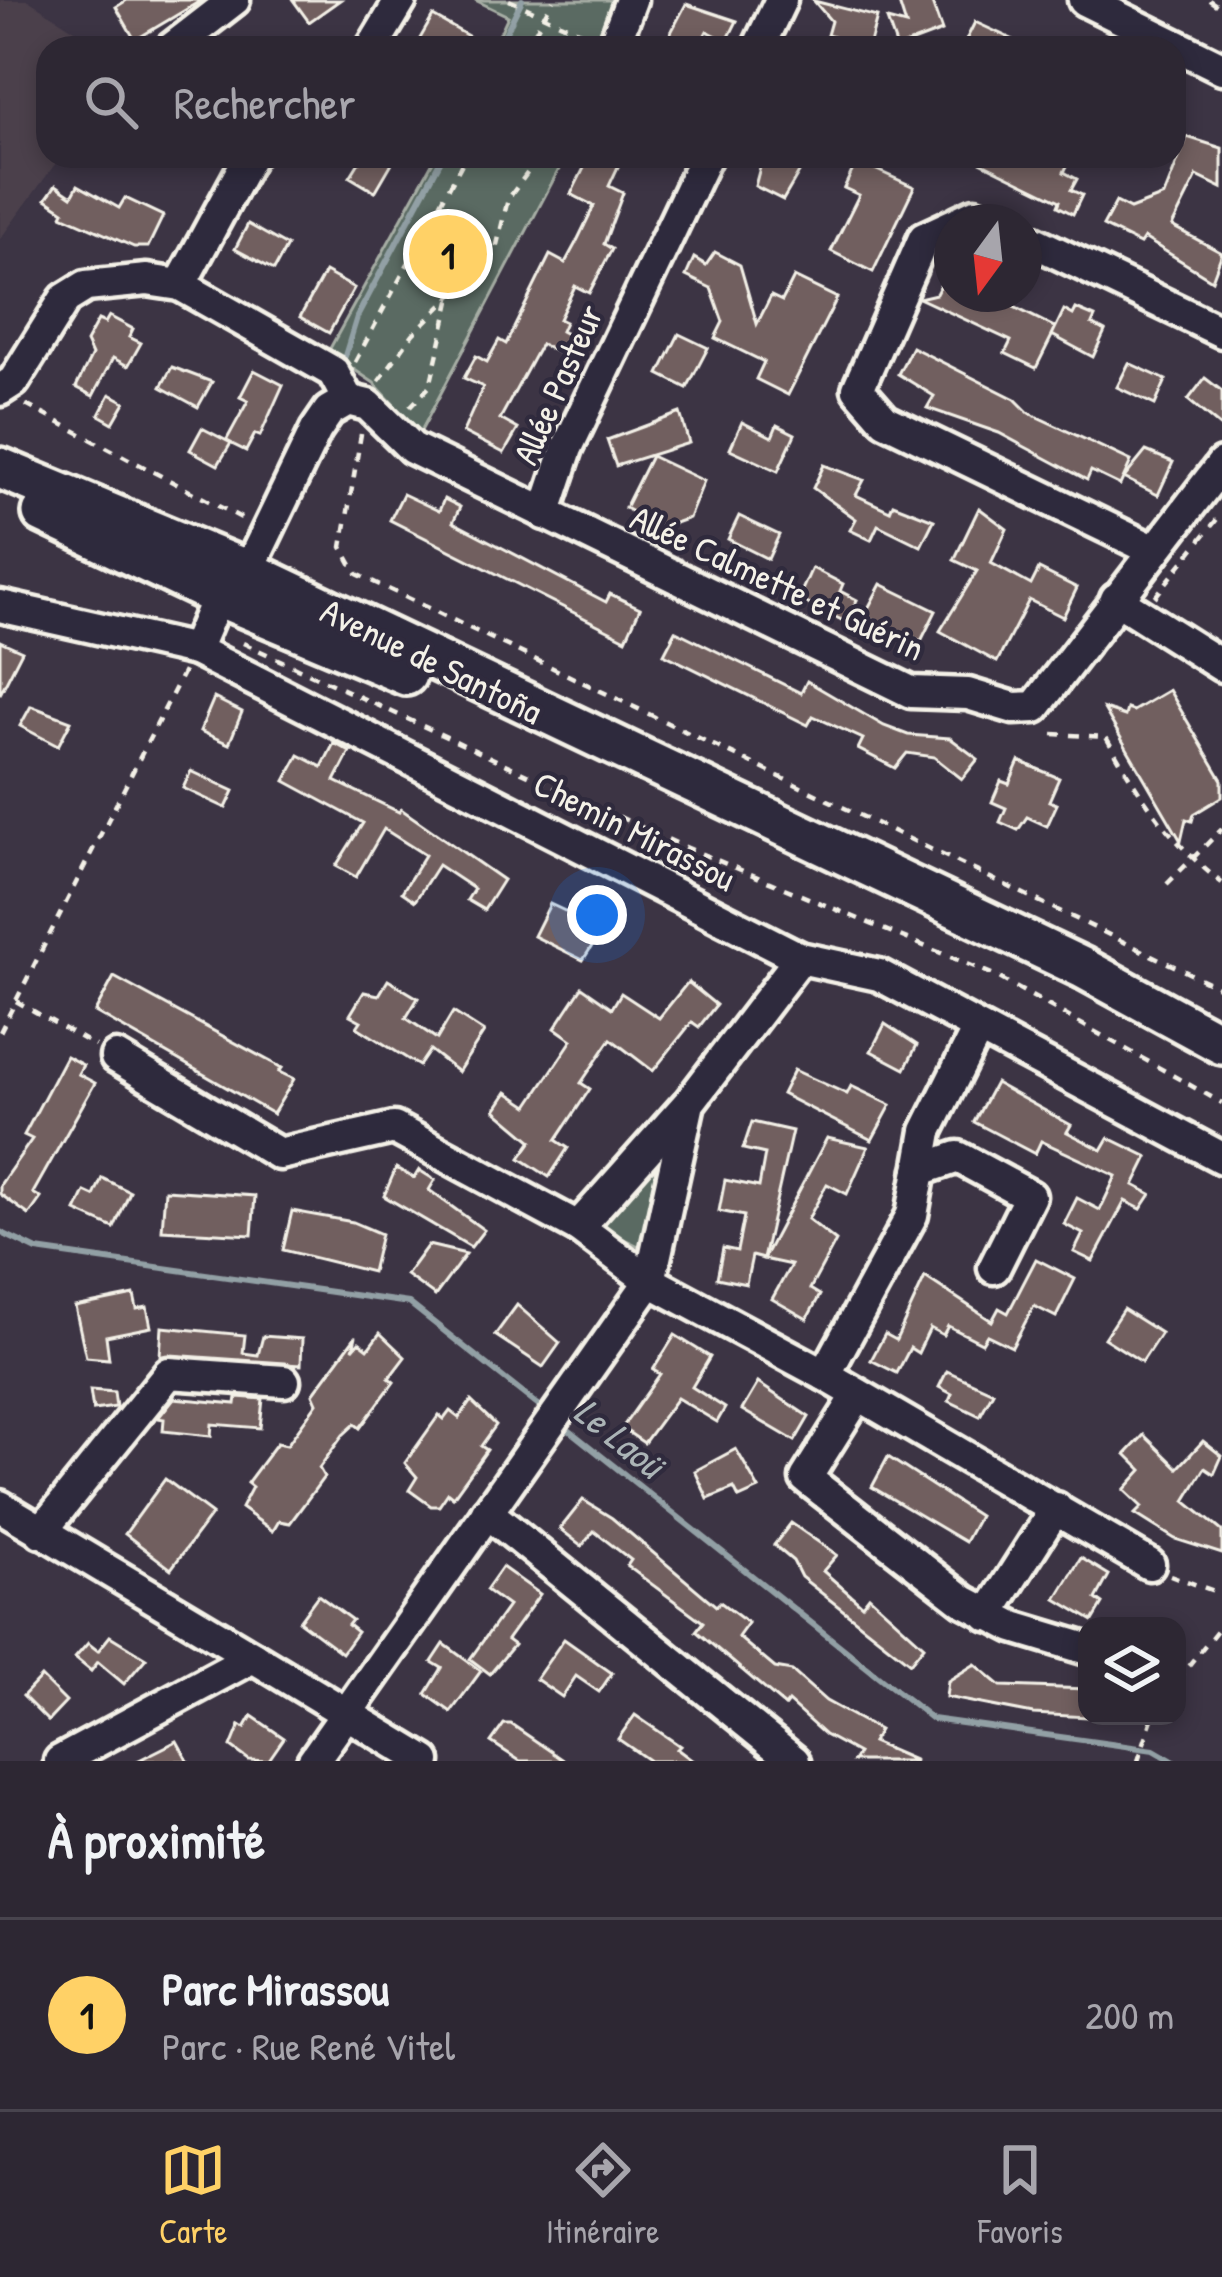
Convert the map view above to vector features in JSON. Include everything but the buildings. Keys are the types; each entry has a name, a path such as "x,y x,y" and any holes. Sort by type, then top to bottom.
{"main road":[{"name":"Avenue de Santoña","path":"0,468 233,584 859,864"},
{"name":"Avenue de Santoña","path":"0,493 233,584"},
{"name":"Avenue de Santoña","path":"233,584 230,580 334,628 443,665 1083,968 1222,1044"}],"street":[{"path":"188,36 234,0"},
{"path":"379,36 400,0"},
{"path":"617,36 632,0"},
{"path":"764,36 781,0"},
{"path":"1084,0 1157,36"},
{"path":"1186,50 1222,68"},
{"path":"10,396 14,381 65,299 86,286 147,280 180,286 244,168"},
{"name":"Allée Pasteur","path":"180,286 334,372 360,392 412,448 545,514 566,448 700,168"},
{"path":"934,233 924,238 859,389 885,421 1153,550"},
{"path":"1042,246 1222,332"},
{"path":"196,650 266,531 316,430 329,411 360,392"},
{"name":"Allée Calmette et Guérin","path":"545,514 911,692 968,694 1014,708 1035,706 1222,464"},
{"path":"1116,599 1222,666"},
{"name":"Chemin Mirassou","path":"0,606 196,650 800,958 879,975 1222,1158"},
{"path":"578,1227 688,1102 800,958"},
{"path":"825,1375 912,1215 927,1131 979,1028"},
{"path":"116,1057 280,1154 394,1128 578,1227 650,1281 825,1375 1149,1564"},
{"path":"314,1761 650,1281 688,1102"},
{"path":"920,1170 958,1157 1030,1196 994,1268"},
{"path":"41,1532 169,1373 284,1382"},
{"path":"858,1395 806,1478 988,1615 1078,1646"},
{"path":"0,1506 425,1761"},
{"path":"988,1615 1055,1508"},
{"path":"487,1512 794,1761"},
{"path":"60,1761 253,1658"}],"path":[{"path":"509,0 587,36"},
{"path":"533,36 553,0"},
{"path":"1209,0 1222,9"},
{"path":"459,168 374,320 360,392 342,547 357,574 1222,989"},
{"path":"360,392 495,253 508,199 531,168"},
{"path":"398,420 430,386 451,297"},
{"path":"10,396 266,531"},
{"path":"0,1032 196,650"},
{"path":"260,650 679,844 994,975 1222,1103"},
{"path":"1053,734 1106,736 1137,792 1192,858 1222,883"},
{"path":"1167,884 1222,829"},
{"path":"16,1001 116,1057"},
{"path":"1149,1564 1222,1594"},
{"path":"1186,1669 1222,1624"},
{"path":"1138,1759 1147,1725"}],"shaded area":[{"path":"0,0 28,0 84,36 36,36 36,168 52,168 0,239"}],"green space":[{"path":"475,0 625,0 609,36 499,36 508,16"},
{"path":"429,168 560,168 420,433 374,383 328,352"},
{"path":"658,1162 663,1171 647,1242 641,1247 605,1230 600,1218 648,1164"}],"waterway":[{"path":"504,36 522,0"},
{"path":"345,356 357,317 437,168"},
{"name":"Le Laoü","path":"0,1232 37,1250 409,1303 545,1411"},
{"name":"Le Laoü","path":"560,1423 932,1719 1154,1750 1173,1761"}],"place":[{"name":"Parc Mirassou","path":"448,254"}]}
